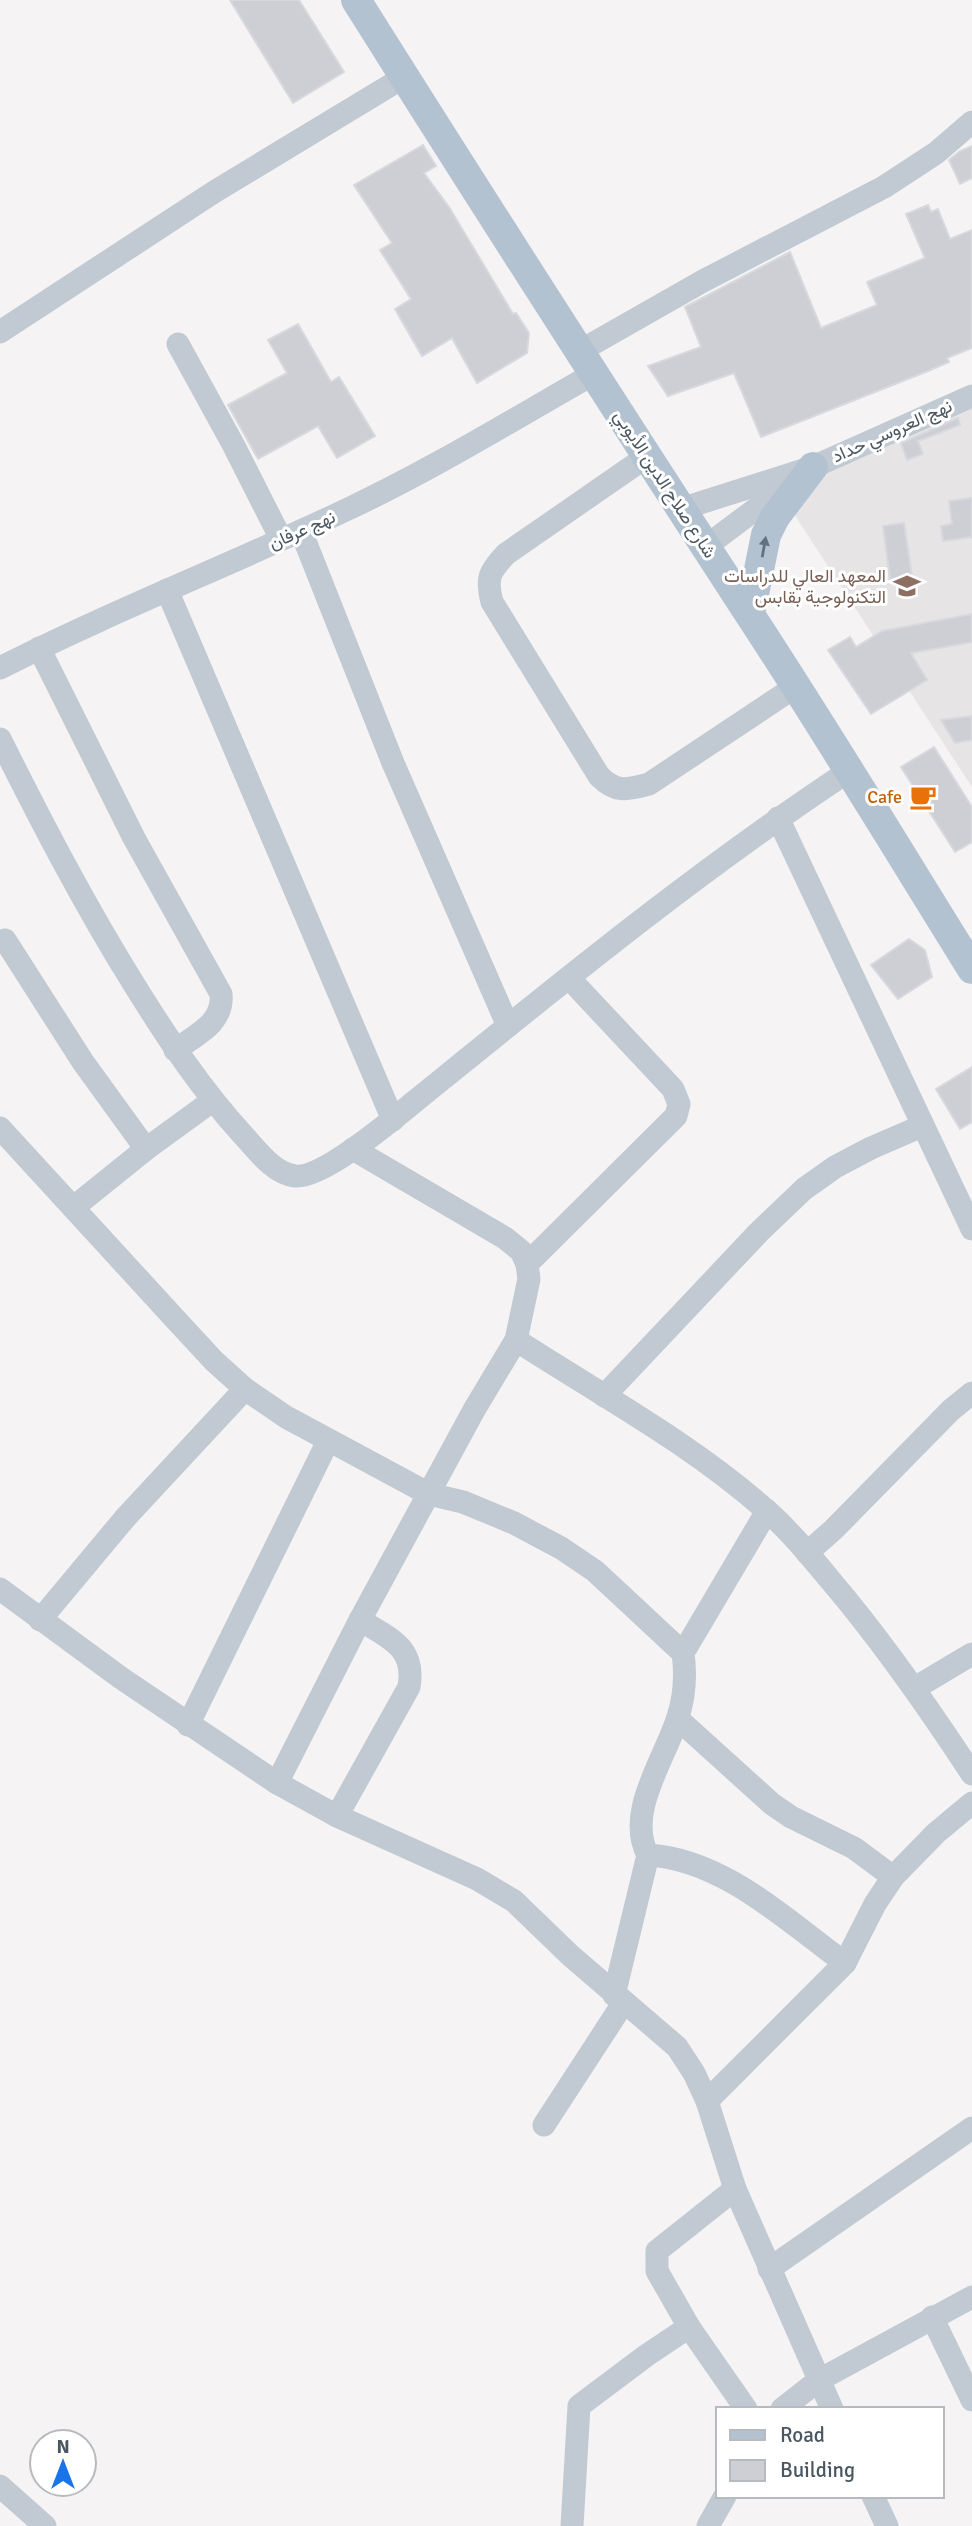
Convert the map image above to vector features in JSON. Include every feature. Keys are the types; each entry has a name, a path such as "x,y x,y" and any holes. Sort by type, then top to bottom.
{"main road":[{"name":"شارع صلاح الدين الأيوبي","path":"356,0 646,457 750,614 972,969"},
{"path":"750,614 766,535 775,517 813,467"}],"street":[{"path":"0,332 203,199 404,77"},
{"name":"نهج عرفان","path":"0,668 350,509 427,468 588,362 703,281 884,187 936,153 972,122"},
{"path":"178,344 291,535 508,1026"},
{"name":"نهج العروسي حداد","path":"813,467 972,396"},
{"path":"646,457 506,554 493,568 487,583 492,602 599,776 611,788 630,789 649,785 795,687"},
{"path":"681,509 813,467"},
{"path":"705,547 813,467"},
{"path":"167,590 393,1120"},
{"path":"39,648 134,838 220,994 222,1004 214,1021 175,1050"},
{"path":"0,739 57,854 107,942 175,1050 212,1101 270,1164 297,1176 311,1173 353,1149 393,1120 659,905 778,818 849,771"},
{"path":"778,818 972,1228"},
{"path":"5,940 83,1062 146,1149"},
{"path":"527,1264 676,1116 679,1104 673,1089 569,978"},
{"path":"74,1207 146,1149 212,1101"},
{"path":"604,1396 759,1232 804,1189 859,1154 922,1126"},
{"path":"0,1128 205,1351 245,1389 328,1441 429,1494 463,1502 514,1522 561,1548 595,1571 683,1653"},
{"path":"277,1783 360,1619 474,1410 516,1340 529,1279 527,1264 520,1251 505,1238 353,1149"},
{"path":"516,1340 688,1448 767,1511 870,1627 972,1774"},
{"path":"40,1620 135,1507 245,1389"},
{"path":"807,1553 951,1410 972,1393"},
{"path":"187,1725 328,1441"},
{"path":"544,2125 619,1998 648,1856 642,1843 640,1816 678,1719 686,1675 683,1653 767,1511"},
{"path":"0,1589 187,1725 277,1783 337,1816 477,1879 514,1901 619,1998 677,2047 694,2073 706,2101 735,2189 831,2407"},
{"path":"337,1816 408,1687 411,1673 404,1651 396,1642 360,1619"},
{"path":"915,1689 972,1654"},
{"path":"678,1719 772,1804 791,1817 854,1849 893,1877"},
{"path":"706,2101 845,1963 875,1904 893,1877 936,1833 972,1803"},
{"path":"648,1856 679,1858 720,1875 845,1963"},
{"path":"769,2269 972,2128"},
{"path":"735,2189 657,2251 657,2271 689,2327 746,2407"},
{"path":"784,2407 818,2380 972,2297"},
{"path":"932,2317 972,2400"},
{"path":"572,2526 579,2406 689,2327"},
{"path":"0,2486 45,2526"},
{"path":"708,2526 724,2498"},
{"path":"874,2498 887,2526"}],"shaded area":[{"name":"المعهد العالي للدراسات التكنولوجية بقابس","path":"972,405 972,787 792,511 802,473"}],"building":[{"path":"230,0 299,0 344,72 293,103"},
{"path":"423,145 436,166 424,173 449,207 513,314 516,313 529,333 527,353 477,383 452,338 422,356 395,309 411,299 380,250 392,243 354,185"},
{"path":"972,146 972,178 960,184 949,160"},
{"path":"928,205 931,212 938,209 950,239 972,230 972,348 947,358 949,362 761,437 734,373 668,396 648,366 701,347 685,307 790,252 821,328 877,305 867,282 925,258 906,214"},
{"path":"298,324 331,382 339,377 375,436 337,458 318,426 258,459 228,405 287,373 268,340"},
{"path":"958,418 960,425 918,441 923,454 907,460 901,443"},
{"path":"972,498 972,537 943,541 941,526 952,524 949,501"},
{"path":"904,523 912,576 890,579 883,526"},
{"path":"972,614 972,642 911,653 927,680 871,714 828,650 850,637 856,647 882,631"},
{"path":"972,716 972,740 955,743 941,720"},
{"path":"934,747 972,807 972,842 955,852 901,767"},
{"path":"909,939 925,950 932,977 898,999 871,965"},
{"path":"972,1067 972,1122 960,1129 936,1089"}],"place":[{"name":"المعهد العالي للدراسات التكنولوجية بقابس","path":"907,586"},
{"name":"Cafe","path":"923,797"}]}
